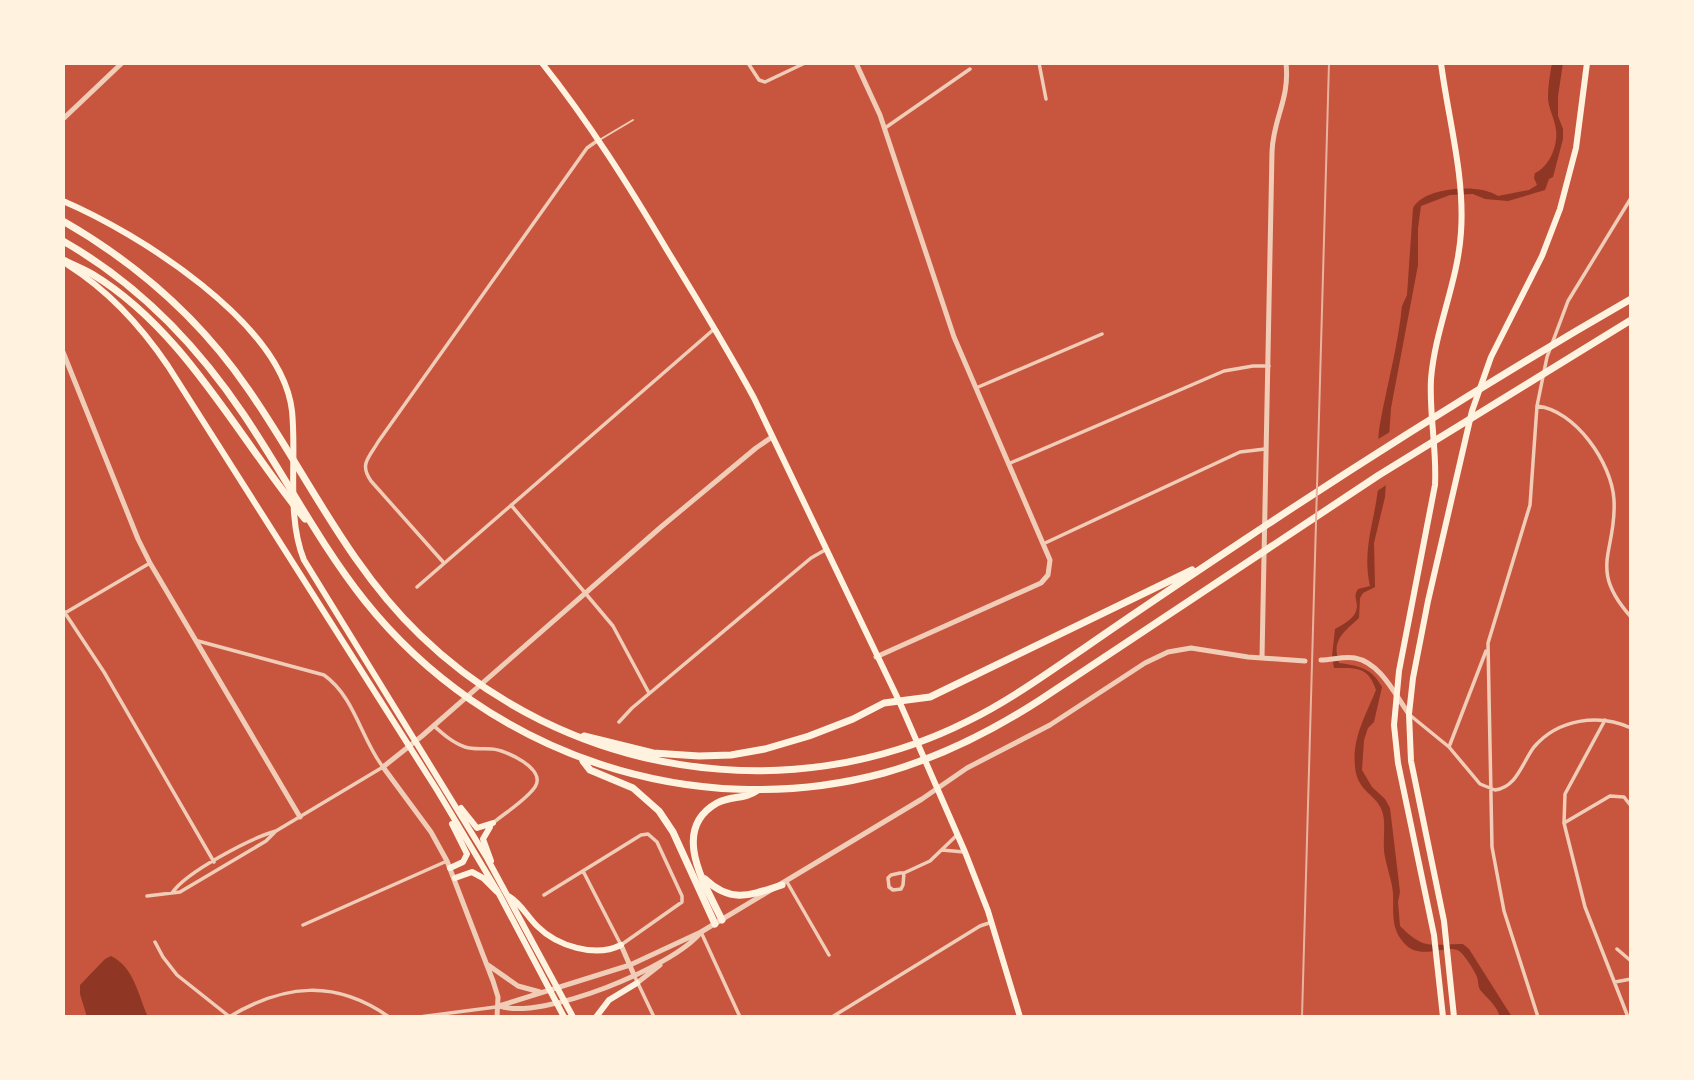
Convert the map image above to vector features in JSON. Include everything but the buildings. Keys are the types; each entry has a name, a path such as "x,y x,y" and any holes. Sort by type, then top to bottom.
{"highway":[{"path":"63,221 142,274 180,308 215,345 261,408 347,545 376,586 408,623 443,657 491,692 556,728 636,757 720,771 806,769 878,756 935,737 1000,704 1226,551 1434,417 1631,299"},
{"path":"63,242 130,288 167,321 201,357 246,418 369,607 403,644 432,670 492,715 582,760 669,783 719,789 758,790 820,785 870,776 906,766 965,743 1019,713 1379,475 1631,320"},
{"path":"63,261 92,274 114,290 169,340 203,379 282,489 326,544"},
{"path":"556,728 653,752 699,756 731,754 789,743 853,719 884,703 930,697 1219,556"},
{"path":"582,760 590,769 633,788 649,799 673,832 718,922"},
{"path":"718,922 697,867 692,846 694,832 701,818 718,803 730,798 748,797 758,790"},
{"path":"697,867 711,885 731,895 747,895 784,883"}],"main road":[{"path":"542,63 599,140 715,328 754,398 900,703 965,852 992,922 1020,1017"},
{"path":"1441,63 1458,176 1461,212 1459,249 1438,334 1432,372 1435,463 1433,497 1405,634 1394,725 1398,763 1435,939 1443,1017"},
{"path":"1454,1017 1449,955 1412,773 1409,714 1420,639 1472,411 1496,346 1542,256 1564,197 1578,135 1587,63"},
{"path":"63,201 112,225 155,251 234,314 260,341 281,373 290,397 299,549 310,572 439,787 564,1017"},
{"path":"63,261 93,282 121,307 160,355 491,866 573,1017"},
{"path":"439,787 475,826 482,828 493,823"},
{"path":"439,787 467,850 463,862 450,868"},
{"path":"491,866 490,855 483,839 493,823"},
{"path":"454,878 472,872 498,892"},
{"path":"509,897 517,902 538,928 561,942 588,949 614,948 621,945"},
{"path":"596,1017 609,1000 636,979"}],"street":[{"path":"63,119 122,63"},
{"path":"748,63 759,80 765,82 805,63"},
{"path":"856,63 885,128 945,311 1050,565 1048,575 1041,583 876,657"},
{"path":"1039,63 1046,99"},
{"path":"1262,658 1272,137 1286,93 1286,63"},
{"path":"885,128 970,69"},
{"path":"444,563 371,481 365,472 365,465 378,442 587,148 599,140"},
{"path":"1538,1017 1504,911 1492,847 1487,649 1530,505 1537,406 1546,357 1568,301 1631,198"},
{"path":"416,587 715,328"},
{"path":"976,388 1102,334"},
{"path":"63,352 150,563 300,817"},
{"path":"1008,464 1224,372 1253,366 1269,366"},
{"path":"1537,406 1556,411 1574,424 1598,456 1609,478 1614,500 1607,574 1612,590 1631,617"},
{"path":"172,892 177,885 214,862 262,835 276,831 396,758 586,593 772,437"},
{"path":"1043,544 1240,452 1267,449"},
{"path":"511,505 613,626 649,693"},
{"path":"619,722 649,693 811,558 825,550"},
{"path":"150,563 64,611 104,672 214,862"},
{"path":"196,640 329,677 357,719 383,767 431,832 447,861 496,990 498,1017"},
{"path":"419,1017 499,1006 566,987 630,965 701,932 967,768 1050,725 1145,663 1168,652 1191,648 1305,661"},
{"path":"1449,747 1487,649"},
{"path":"1325,660 1358,659 1367,663 1385,679 1409,714 1449,747 1480,785 1491,790 1502,789 1511,784 1532,751 1551,732 1583,721 1605,720 1631,728"},
{"path":"1605,720 1565,794 1564,823 1585,907 1628,1017"},
{"path":"434,726 463,746 493,749 512,755 536,775 537,782 533,790 493,823"},
{"path":"1564,823 1610,796 1624,797 1631,806"},
{"path":"147,896 180,892 267,841 276,831"},
{"path":"544,895 648,834 657,842 682,896 682,902 621,945"},
{"path":"904,873 901,889 893,890 887,883 888,878 930,861 957,835"},
{"path":"942,850 965,852"},
{"path":"303,925 447,861"},
{"path":"583,872 654,1017"},
{"path":"784,883 830,955"},
{"path":"832,1017 980,926 992,922"},
{"path":"517,1017 530,1010 636,979 695,940 701,932"},
{"path":"701,932 740,1017"},
{"path":"155,942 177,975 230,1017 252,1003 270,996 306,990 345,995 362,1001 389,1017"},
{"path":"1617,949 1631,961"},
{"path":"487,964 518,986 544,993"},
{"path":"1615,982 1631,979"},
{"path":"499,1006 511,1010 530,1010"}],"lane":[{"path":"599,140 633,120"}],"shaded area":[{"path":"1552,63 1563,63 1558,116 1563,129 1563,139 1553,177 1549,179 1545,190 1508,201 1485,199 1473,194 1450,195 1421,206 1418,265 1391,408 1385,497 1374,543 1375,587 1363,593 1360,598 1359,618 1340,637 1337,648 1339,663 1364,669 1374,676 1382,687 1374,722 1368,728 1364,740 1362,770 1390,808 1400,892 1400,926 1422,943 1463,944 1469,949 1512,1017 1500,1017 1495,1006 1480,990 1476,974 1459,951 1418,951 1404,943 1397,931 1384,852 1383,814 1377,802 1363,788 1355,766 1358,736 1376,690 1365,672 1334,668 1332,656 1335,629 1354,614 1358,589 1370,586 1367,561 1378,489 1379,432 1402,306 1407,295 1413,208 1428,195 1452,189 1478,189 1498,196 1529,190 1537,185 1535,173 1549,160 1556,142 1548,97"},
{"path":"111,956 130,974 148,1017 87,1017 80,985"}],"pier":[{"path":"1393,430 1389,483 1373,494 1375,441"}],"railway":[{"path":"1302,1017 1329,63"}]}
